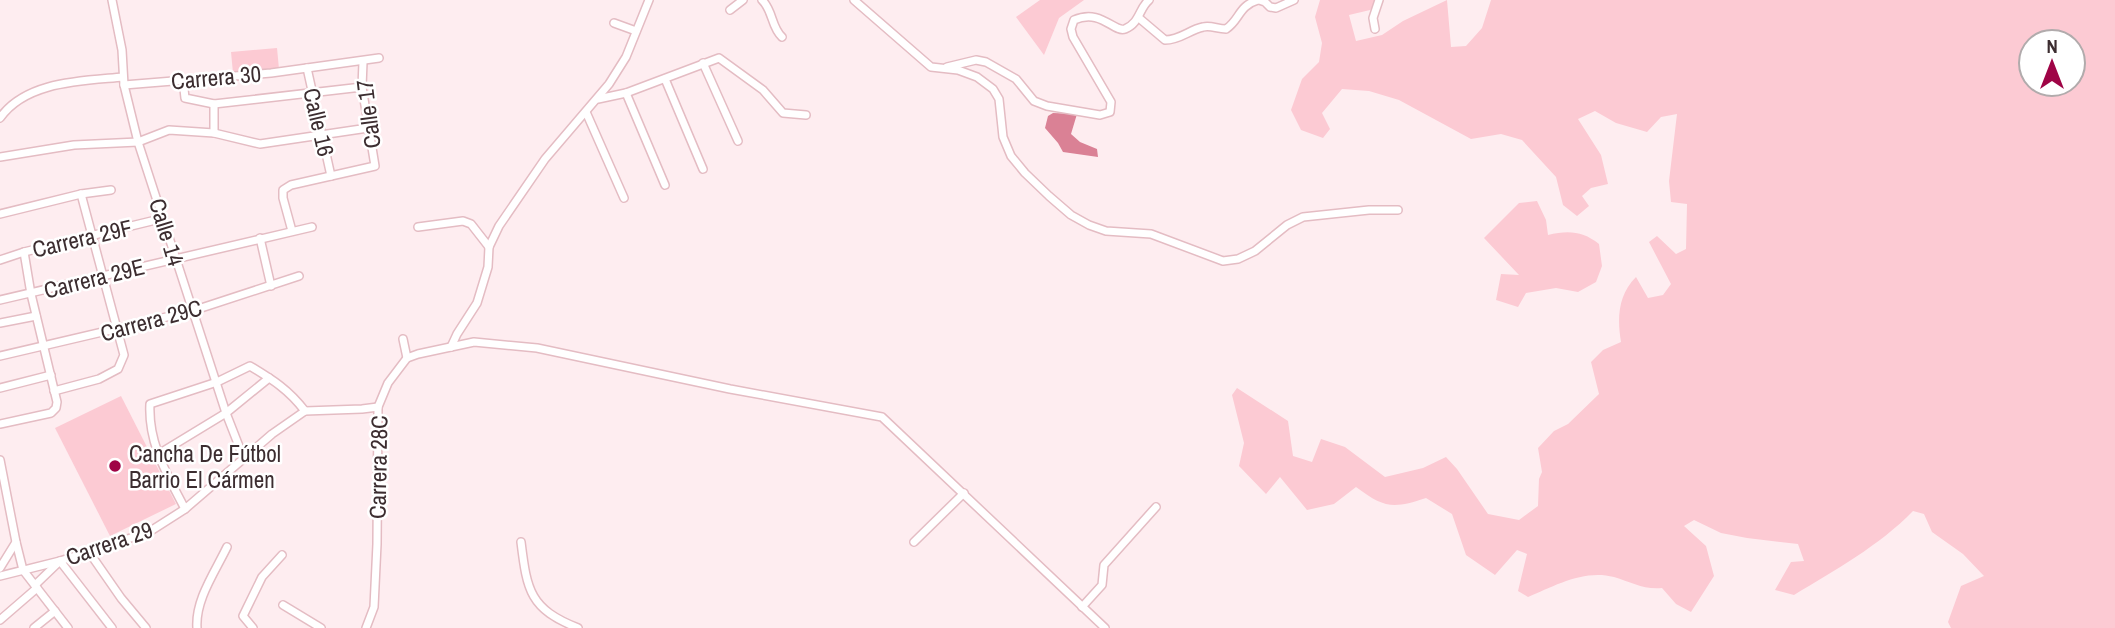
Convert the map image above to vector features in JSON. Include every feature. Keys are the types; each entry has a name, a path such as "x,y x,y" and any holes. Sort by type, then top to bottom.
{"street":[{"name":"Calle 14","path":"112,0 122,50 123,81 138,142 226,413 244,459"},
{"path":"451,347 477,303 488,267 489,247 499,226 545,159 597,99 626,57 649,0"},
{"path":"730,10 743,0"},
{"path":"762,0 768,6 777,33 782,37"},
{"path":"854,0 931,67 958,70 977,77 993,89 999,99 1003,138 1011,156 1025,173 1071,215 1089,225 1106,231 1151,234 1223,261 1238,260 1255,251 1287,225 1303,217 1369,210 1398,211"},
{"path":"943,69 976,60 986,62 1016,79 1034,101 1047,106 1100,115 1110,112 1111,102 1073,37 1071,29 1074,20 1093,16 1105,20 1118,30 1124,30 1139,18 1149,0"},
{"path":"1139,18 1165,40 1175,40 1199,28 1210,26 1226,29 1233,24 1247,3 1258,0 1276,8 1294,0"},
{"path":"1375,29 1373,18 1379,0"},
{"path":"614,23 636,31"},
{"name":"Carrera 30","path":"0,118 21,98 43,89 77,81 183,80 363,62 379,58"},
{"path":"597,99 626,93 719,58 763,90 783,113 806,115"},
{"name":"Calle 17","path":"331,176 374,166 362,88 363,62"},
{"path":"703,63 738,142"},
{"name":"Calle 16","path":"307,68 331,176"},
{"path":"665,79 703,169"},
{"path":"183,80 185,98 214,104 362,88"},
{"path":"626,93 665,185"},
{"path":"214,104 214,133"},
{"path":"586,112 624,198"},
{"path":"0,157 74,145 138,142 169,130 214,133 260,144 368,128"},
{"path":"292,231 283,190 291,185 331,176"},
{"path":"0,214 81,194 111,190"},
{"path":"54,391 109,374 118,369 124,355 81,194"},
{"name":"Carrera 29F","path":"0,260 164,218"},
{"path":"418,227 463,221 471,224 489,247"},
{"name":"Carrera 29E","path":"0,300 312,227"},
{"path":"260,238 271,286"},
{"path":"0,424 51,413 56,408 24,252"},
{"name":"Carrera 29C","path":"0,356 192,311 299,276"},
{"path":"0,323 36,316"},
{"path":"403,339 407,358 474,342 537,348 882,417 1105,628"},
{"name":"Carrera 28C","path":"366,628 374,607 378,407 388,383 407,358"},
{"path":"185,509 157,455 149,424 150,404 217,382 250,366 291,393 305,411 378,407"},
{"path":"0,388 51,375"},
{"path":"157,455 226,413 269,378"},
{"name":"Carrera 29","path":"0,576 60,561 149,533 185,509 272,434 305,411"},
{"path":"0,460 23,570 68,628"},
{"path":"914,542 964,493"},
{"path":"1082,607 1102,585 1104,565 1156,507"},
{"path":"0,510 9,508"},
{"path":"0,568 16,542"},
{"path":"522,542 526,577 536,599 550,616 578,628"},
{"path":"197,628 200,604 227,547"},
{"path":"89,552 146,628"},
{"path":"253,628 243,615 262,577 282,555"},
{"path":"0,620 60,561 112,628"},
{"path":"283,605 321,628"},
{"path":"34,628 55,611"}],"shaded area":[{"path":"1040,0 1084,0 1059,18 1044,55 1016,17"},
{"path":"1320,0 1383,0 1370,10 1349,15 1356,41 1382,35 1403,21 1447,0 1451,47 1466,46 1482,28 1491,0 2115,0 2115,628 1951,628 1948,622 1961,586 1984,576 1963,554 1932,532 1924,514 1913,511 1871,546 1794,595 1775,590 1791,562 1804,561 1798,544 1721,533 1694,520 1684,526 1706,546 1714,576 1691,612 1676,604 1662,588 1643,587 1603,575 1580,577 1528,597 1518,591 1527,554 1517,550 1495,575 1466,555 1452,514 1426,498 1397,505 1382,503 1356,487 1334,504 1307,510 1280,477 1266,494 1239,466 1244,443 1232,395 1237,388 1288,421 1293,456 1312,462 1321,439 1345,447 1385,477 1423,468 1446,457 1488,514 1519,520 1538,506 1539,479 1542,472 1538,448 1554,431 1568,424 1599,394 1591,362 1603,350 1621,342 1620,307 1630,284 1636,277 1648,298 1663,295 1671,284 1649,242 1657,236 1676,254 1686,249 1687,204 1671,202 1669,181 1677,114 1661,117 1647,132 1616,123 1595,111 1578,119 1601,155 1608,184 1591,188 1582,196 1589,206 1577,216 1563,205 1556,177 1522,140 1501,134 1471,139 1399,100 1369,91 1342,89 1322,113 1330,129 1323,138 1301,130 1291,110 1302,79 1319,62 1322,43 1315,17"},
{"path":"277,48 279,69 233,73 231,52"},
{"path":"1053,113 1077,114 1071,134 1080,142 1097,149 1098,157 1063,152 1045,128 1048,116"},
{"path":"1537,201 1546,220 1548,235 1562,232 1587,236 1599,244 1602,266 1596,282 1578,292 1556,288 1526,293 1518,307 1496,300 1501,274 1519,275 1484,238 1519,203"},
{"name":"Cancha De Fútbol Barrio El Cármen","path":"121,396 176,504 110,536 55,428"}],"place":[{"name":"Cancha De Fútbol Barrio El Cármen","path":"115,466"}]}
